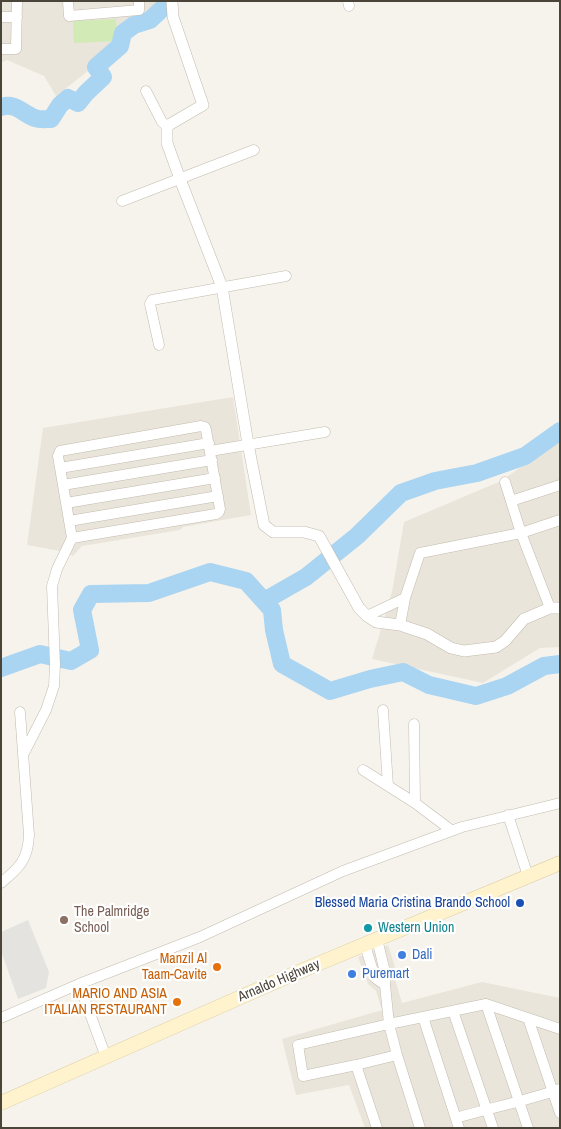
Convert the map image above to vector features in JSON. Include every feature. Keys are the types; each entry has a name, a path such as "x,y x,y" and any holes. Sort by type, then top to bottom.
{"main road":[{"name":"Arnaldo Highway","path":"1,1103 284,978 560,864"}],"street":[{"path":"1,49 16,49 17,1"},
{"path":"68,1 69,16 139,10 139,1"},
{"path":"167,126 203,105 174,17 172,1"},
{"path":"1,17 17,17"},
{"path":"146,91 162,122 167,126 168,143 180,179 222,287 248,444 264,525 273,532 304,532 319,536 359,608 376,622 400,625 427,634 451,648 464,651 496,647 505,642 524,619 555,608 522,533 505,482"},
{"path":"122,201 254,150"},
{"path":"159,345 150,304 152,300 286,276"},
{"path":"23,755 50,702 54,686 52,594 54,578 72,538 58,454 62,450 201,426 206,428 220,509 218,513 72,538"},
{"path":"63,486 210,451 325,432"},
{"path":"60,468 210,451"},
{"path":"66,503 214,478"},
{"path":"511,501 560,485"},
{"path":"69,521 218,496"},
{"path":"400,625 405,598 420,553 522,533 559,522"},
{"path":"367,616 405,598"},
{"path":"383,710 388,786"},
{"path":"1,883 22,864 28,847 29,836 20,712"},
{"path":"414,724 415,803"},
{"path":"363,770 415,803 451,830"},
{"path":"1,1018 79,984 200,937 343,871 451,830 560,803"},
{"path":"508,815 528,876"},
{"path":"371,942 386,976 385,985 389,1024 396,1054 420,1128"},
{"path":"79,984 106,1056"},
{"path":"396,1054 304,1076 298,1045 486,1004 560,1029"},
{"path":"486,1004 528,1128"},
{"path":"453,1011 493,1128"},
{"path":"423,1017 457,1123 486,1109 519,1102 556,1090"},
{"path":"528,1018 556,1090 560,1113"},
{"path":"356,1065 377,1128"}],"shaded area":[{"path":"1,1 174,1 158,10 120,46 56,96 44,76 7,60 1,63"},
{"path":"233,397 251,515 183,527 180,530 82,546 73,556 60,551 27,545 43,428"},
{"path":"560,439 560,647 540,648 483,683 372,659 392,592 404,522 501,481"},
{"path":"28,920 49,972 46,988 18,999 1,951 1,932"},
{"path":"388,945 395,967 394,976 402,1003 482,982 560,998 560,1128 365,1128 349,1085 296,1095 282,1039 382,1010 376,991 368,984 358,957"}],"green space":[{"path":"116,19 117,41 74,43 73,21"}],"waterway":[{"path":"1,107 11,106 35,118 51,119 60,105 68,98 78,103 103,77 96,67 120,46 123,33 134,25 150,20 169,1"},
{"path":"264,601 306,577 357,536 401,493 435,481 477,473 525,456 560,431"},
{"path":"1,668 40,654 71,661 90,650 82,610 91,594 149,593 210,572 246,581 272,610 274,630 282,664 330,691 370,679 403,672 429,685 476,696 507,686 544,666 560,664"}],"place":[{"name":"Blessed Maria Cristina Brando School","path":"520,903"},
{"name":"The Palmridge School","path":"64,920"},
{"name":"Western Union","path":"368,928"},
{"name":"Dali","path":"402,955"},
{"name":"Manzil Al Taam-Cavite","path":"217,967"},
{"name":"Puremart","path":"352,974"},
{"name":"MARIO AND ASIA ITALIAN RESTAURANT","path":"177,1002"}]}
